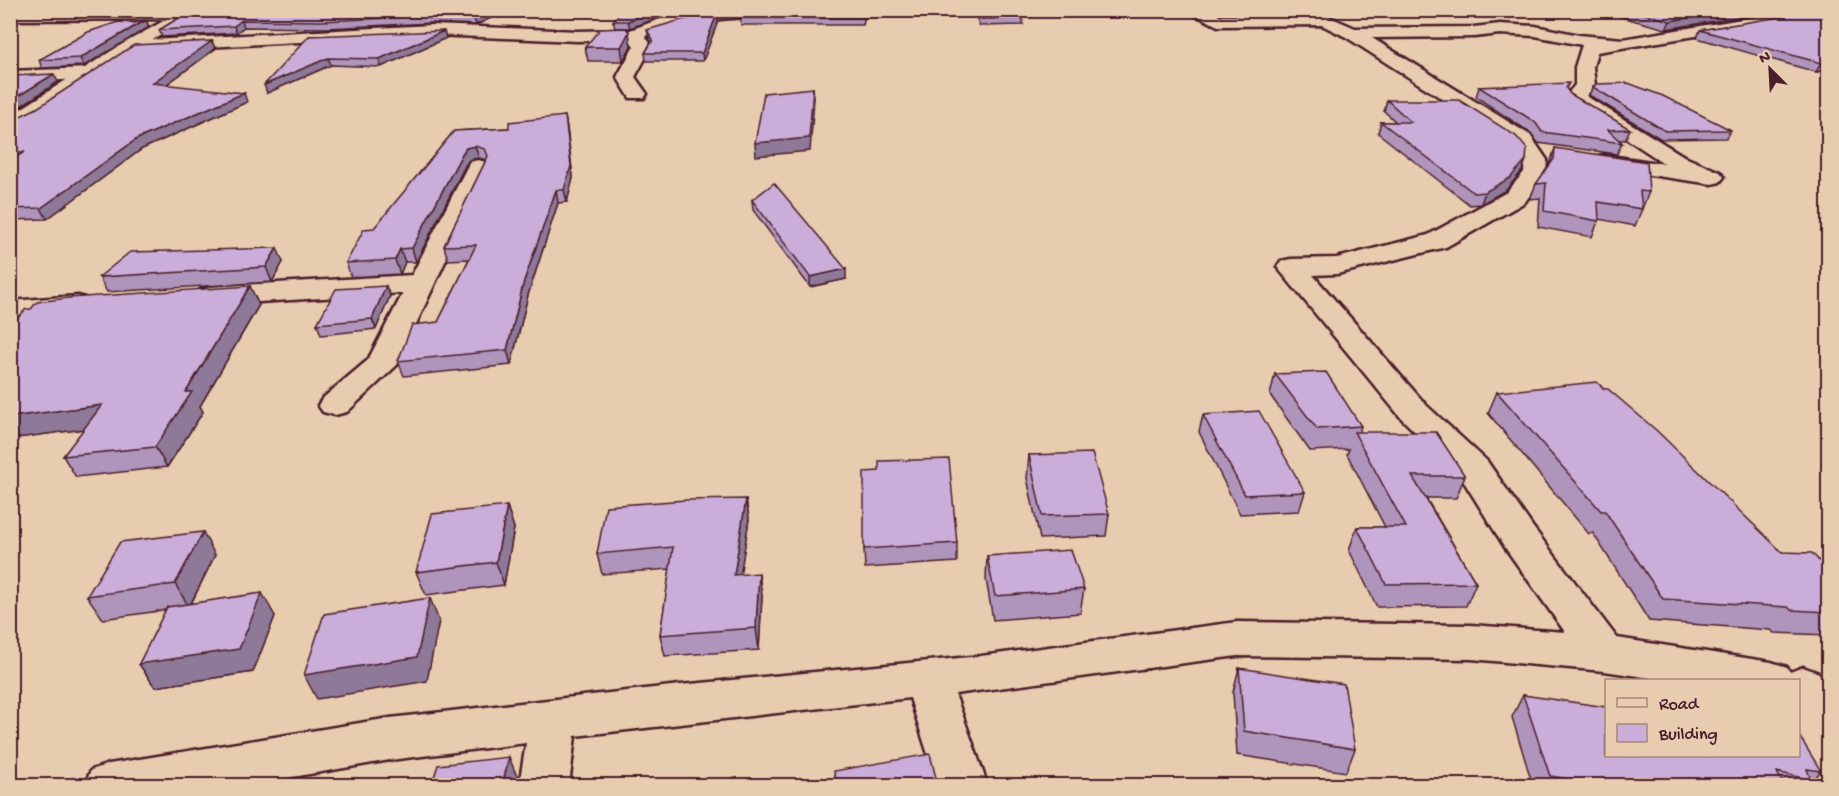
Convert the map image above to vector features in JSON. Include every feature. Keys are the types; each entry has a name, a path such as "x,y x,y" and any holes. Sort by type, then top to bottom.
{"street":[{"path":"131,46 432,30 576,36 632,35 663,23 717,14 795,10"},
{"path":"826,10 1024,10"},
{"path":"1193,10 1218,21 1325,20 1352,33 1542,153 1536,160 1534,173 1516,197 1437,241 1337,266 1291,267 1337,318 1414,412 1474,469 1518,536 1604,653"},
{"path":"1577,159 1712,177 1679,163 1592,106 1574,98 1585,86 1584,67 1590,48 1776,18 1788,11 1820,10"},
{"path":"10,15 193,12"},
{"path":"10,125 147,36 193,12"},
{"path":"1527,14 1538,21 1535,31"},
{"path":"468,31 509,17"},
{"path":"1352,33 1474,32 1500,29 1535,31 1579,40 1617,43"},
{"path":"632,35 639,39 643,46 626,77 637,94"},
{"path":"113,36 147,36"},
{"path":"10,77 90,74"},
{"path":"335,405 381,365 478,167"},
{"path":"188,297 422,283"},
{"path":"10,310 105,303"},
{"path":"109,786 390,739 926,678 981,674 1237,639 1471,642 1604,653 1763,679"},
{"path":"926,678 963,786"},
{"path":"1800,685 1827,786"},
{"path":"544,786 554,719"}],"building":[{"path":"192,10 491,10 474,18 430,16 322,21 242,20 234,26 159,30"},
{"path":"622,10 657,10 628,21 613,21"},
{"path":"864,10 863,18 740,18 740,13"},
{"path":"976,10 1018,10 1023,18 981,19"},
{"path":"1631,10 1735,10 1670,21"},
{"path":"1807,10 1828,10 1828,62 1821,63 1700,30 1780,17"},
{"path":"717,14 702,53 645,53 653,40 647,30 681,20"},
{"path":"146,20 80,58 39,60 88,32 118,22 135,23"},
{"path":"626,28 629,32 621,47 585,47 600,29"},
{"path":"444,31 379,59 328,58 264,85 309,36"},
{"path":"212,41 152,83 244,93 137,139 41,208 10,209 10,160 25,152 10,152 10,121 37,108 134,45"},
{"path":"54,74 10,101 10,76"},
{"path":"1569,83 1566,88 1570,94 1630,129 1608,130 1622,143 1542,132 1535,122 1479,87"},
{"path":"1628,83 1663,96 1731,130 1665,131 1593,87 1596,84"},
{"path":"813,88 809,138 755,143 764,93"},
{"path":"1387,100 1459,100 1516,136 1527,149 1526,160 1510,178 1485,192 1474,193 1381,122 1411,122"},
{"path":"565,116 571,166 564,190 556,190 524,281 507,350 398,361 412,325 438,322 476,245 444,246 488,156 485,149 475,146 466,148 412,248 400,249 395,260 346,263 364,229 374,228 454,131 509,128 509,122"},
{"path":"1555,148 1647,162 1649,192 1640,191 1642,209 1598,202 1599,221 1544,211 1546,183 1536,184 1554,159"},
{"path":"774,183 846,269 810,277 752,200"},
{"path":"277,248 266,267 99,277 130,252"},
{"path":"250,286 186,392 192,392 155,447 63,456 102,405 10,417 10,326 26,309 31,309 37,302"},
{"path":"386,286 372,319 317,324 336,289"},
{"path":"1326,372 1361,426 1317,429 1275,374"},
{"path":"1597,382 1656,430 1782,552 1812,553 1828,571 1828,612 1791,610 1788,607 1663,599 1605,511 1601,511 1497,392"},
{"path":"1259,411 1305,492 1245,495 1203,415"},
{"path":"1354,432 1436,432 1465,476 1412,476 1476,583 1386,584 1357,527 1406,527"},
{"path":"1092,453 1109,514 1042,516 1029,455"},
{"path":"949,459 957,543 864,549 864,472 879,471 879,461"},
{"path":"746,499 734,575 759,573 756,628 660,635 673,547 597,554 606,506 686,500"},
{"path":"507,506 496,562 416,572 432,514"},
{"path":"203,532 175,584 87,596 120,542"},
{"path":"1071,550 1084,589 995,596 987,556"},
{"path":"262,593 239,649 139,664 167,607"},
{"path":"430,598 417,657 304,675 324,614"},
{"path":"1239,668 1344,684 1355,749 1244,731"},
{"path":"1523,695 1605,707 1605,757 1800,757 1800,737 1821,771 1807,769 1811,780 1777,772 1784,786 1613,786 1550,776"},
{"path":"930,754 938,786 836,786 834,771"},
{"path":"509,757 502,786 392,786 433,780 438,765"}]}
